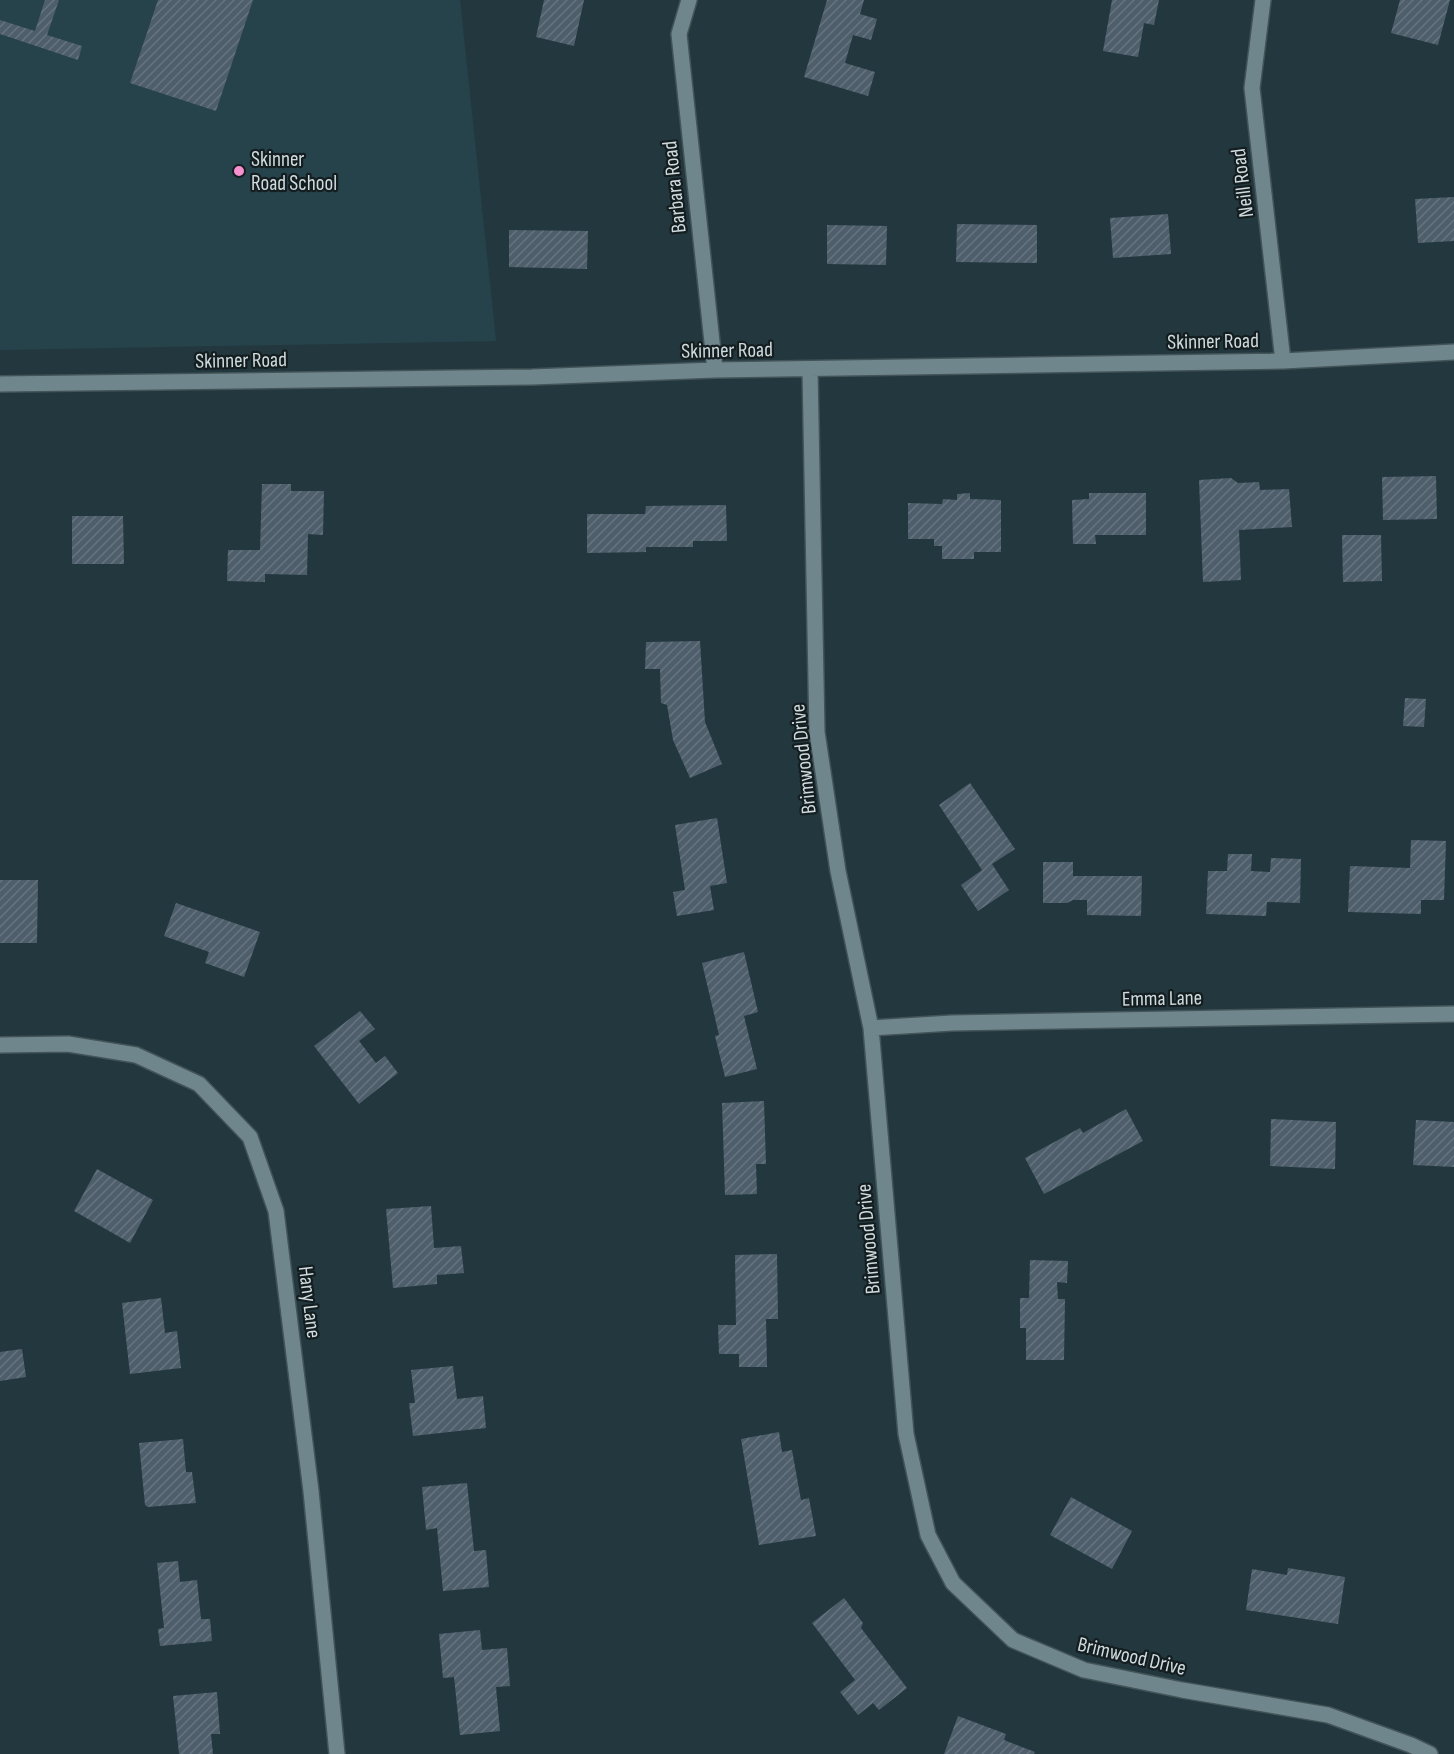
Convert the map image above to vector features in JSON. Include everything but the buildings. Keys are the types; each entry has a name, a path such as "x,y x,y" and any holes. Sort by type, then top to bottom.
{"street":[{"name":"Barbara Road","path":"689,0 679,34 715,370"},
{"name":"Neill Road","path":"1263,0 1252,88 1283,361"},
{"name":"Skinner Road","path":"0,384 532,377 715,370 1283,361 1454,352"},
{"name":"Brimwood Drive","path":"810,370 817,732 838,872 871,1028 906,1434 928,1535 952,1582 1012,1640 1084,1670 1182,1690 1328,1715 1411,1744 1430,1754"},
{"name":"Emma Lane","path":"871,1028 951,1023 1454,1014"},
{"name":"Hany Lane","path":"0,1045 68,1044 136,1055 199,1084 250,1137 276,1211 311,1491 337,1754"}],"shaded area":[{"name":"Skinner Road School","path":"0,0 460,0 496,341 0,350"}],"place":[{"name":"Skinner Road School","path":"239,171"}]}
